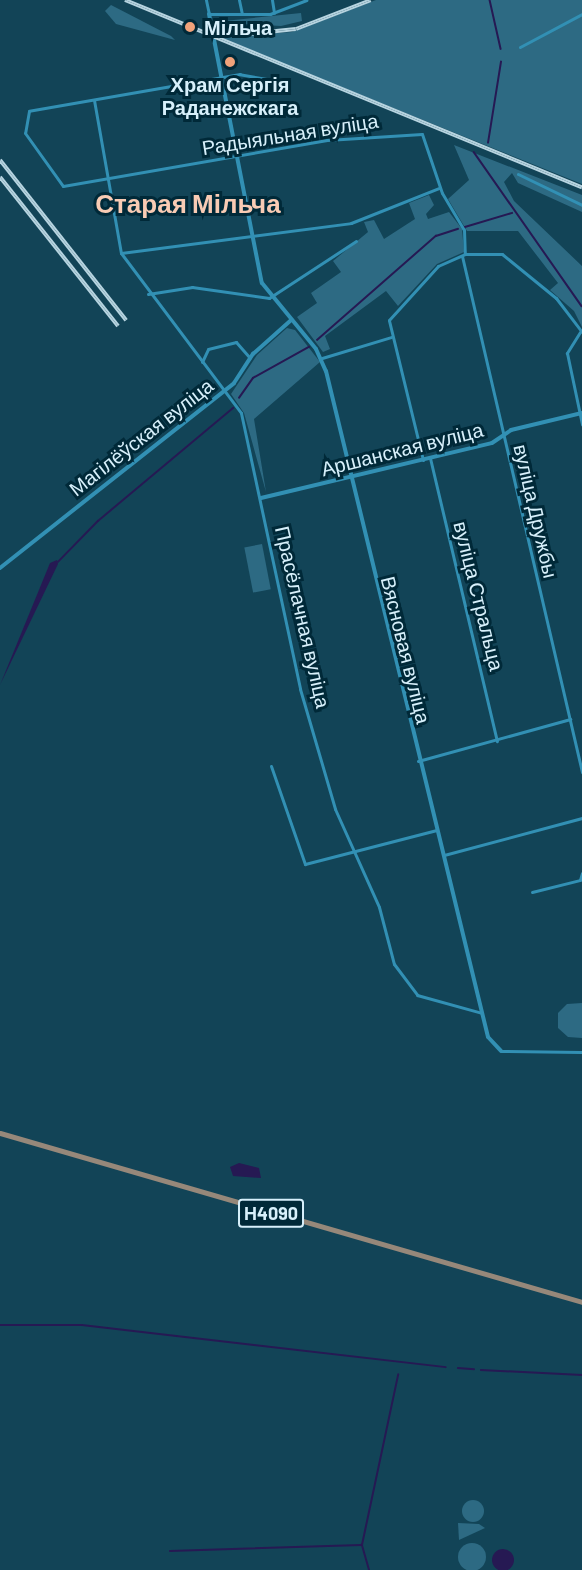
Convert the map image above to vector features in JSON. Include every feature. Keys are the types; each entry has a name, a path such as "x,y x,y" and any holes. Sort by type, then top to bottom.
{"main road":[{"name":"Н4090","path":"0,1133 582,1302"}],"street":[{"path":"206,0 254,236 269,298"},
{"path":"239,0 242,14"},
{"path":"272,0 274,14"},
{"path":"209,14 274,14 306,0"},
{"path":"520,48 582,14"},
{"path":"278,81 222,76 94,100 110,180 121,253 351,223 439,188"},
{"name":"Радыяльная вуліца","path":"94,100 29,111 25,133 63,186 377,134 422,134 439,188 464,230 463,255"},
{"path":"518,174 582,205"},
{"path":"148,294 192,287 269,298 356,241"},
{"name":"Прасёлачная вуліца","path":"121,253 148,294 241,413 261,498 296,672 335,809 379,907 394,964 410,988 453,1009 482,1013"},
{"path":"423,460 391,337 389,320 438,266 463,255 502,254 553,296 581,332 567,353 582,424"},
{"name":"вуліца Дружбы","path":"463,255 502,436 582,772"},
{"name":"Вясновая вуліца","path":"269,298 322,358 418,761 485,1026 488,1037 501,1051"},
{"name":"Магілёўская вуліца","path":"0,568 223,392 250,358 291,321"},
{"path":"322,358 391,337"},
{"path":"201,363 208,349 236,342 250,358"},
{"name":"Аршанская вуліца","path":"261,498 423,460 581,414"},
{"name":"вуліца Стральца","path":"430,458 497,741"},
{"path":"418,761 570,719"},
{"path":"271,766 305,864 436,830"},
{"path":"442,856 582,818"},
{"path":"532,892 580,880 582,873"},
{"path":"501,1051 582,1052"}],"shaded area":[{"path":"376,0 582,0 582,184 217,37 292,32"},
{"path":"111,5 175,40 116,24 105,11"},
{"path":"301,13 302,21 281,26 214,22"},
{"path":"454,145 582,195 582,212 518,183 512,173 504,182 514,201 582,266 582,327 574,311 550,290 558,283 518,231 467,231 448,199 469,180"},
{"path":"429,195 434,205 426,214 428,219 449,212 462,229 464,252 437,264 398,306 386,291 325,336 330,349 323,352 297,317 317,303 311,293 341,272 333,261 368,232 364,222 374,220 384,239 415,219 409,203"},
{"path":"287,328 295,330 320,362 254,419 266,492 244,413 231,394 257,355"},
{"path":"262,544 271,589 253,593 244,547"},
{"path":"57,560 58,564 0,685 50,563"},
{"path":"582,1003 582,1038 568,1037 558,1028 558,1013 567,1004"},
{"path":"239,1163 259,1168 261,1178 233,1176 230,1167"},
{"path":"473,1500 481,1503 484,1511 481,1519 473,1522 465,1519 462,1511 465,1503"},
{"path":"458,1523 479,1524 485,1528 459,1540"},
{"path":"472,1543 482,1547 486,1557 482,1567 472,1571 462,1567 458,1557 462,1547"},
{"path":"503,1549 511,1552 514,1560 511,1568 503,1571 495,1568 492,1560 495,1552"}],"waterway":[{"path":"490,0 501,49"},
{"path":"488,143 501,62"},
{"path":"474,152 582,306"},
{"path":"465,227 512,213"},
{"path":"317,340 436,236 458,229"},
{"path":"239,398 253,378 309,347"},
{"path":"58,562 98,521 233,408"},
{"path":"0,1325 82,1325 446,1367"},
{"path":"458,1368 474,1369"},
{"path":"481,1370 582,1375"},
{"path":"369,1570 362,1545 398,1375"},
{"path":"170,1551 361,1545"}],"railway":[{"path":"125,0 582,187"},
{"path":"208,30 248,34 296,29 371,0"},
{"path":"0,160 126,320"},
{"path":"0,177 118,326"}],"place":[{"name":"Мільча","path":"190,27"},
{"name":"Храм Сергія Раданежскага","path":"230,62"}],"district":[{"name":"Старая Мільча","path":"188,203"}]}
